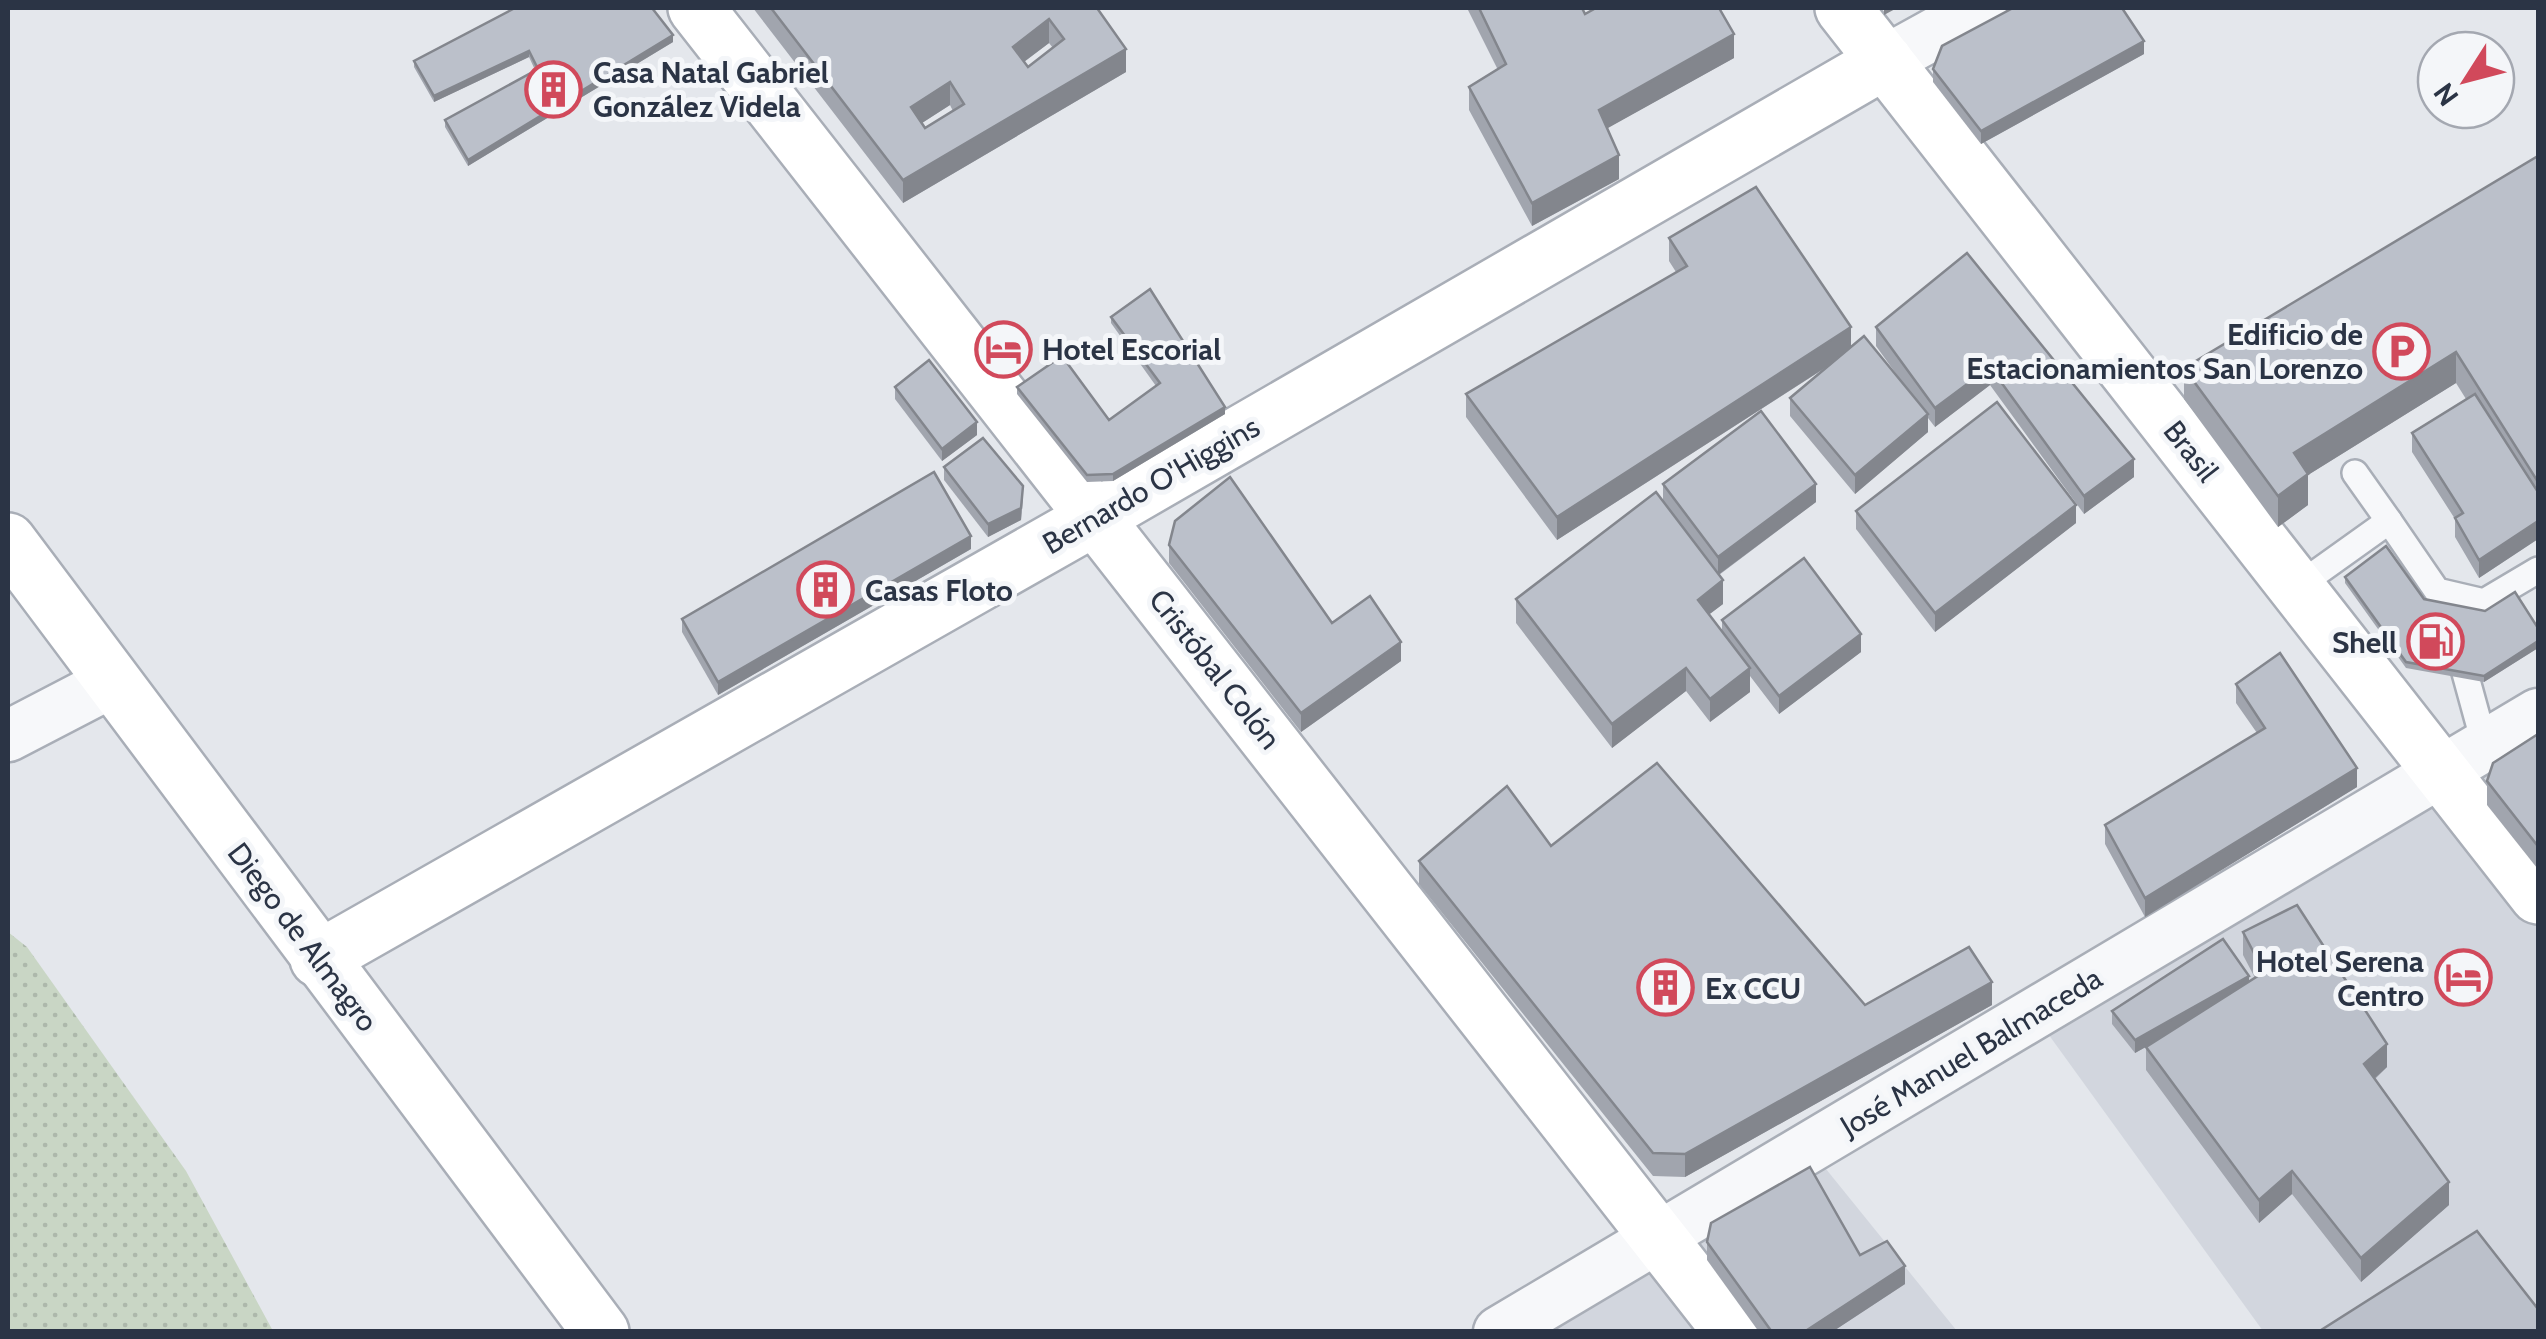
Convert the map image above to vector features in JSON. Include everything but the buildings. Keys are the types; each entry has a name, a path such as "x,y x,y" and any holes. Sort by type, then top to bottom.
{"street":[{"name":"Cristóbal Colón","path":"696,8 1732,1332"},
{"name":"Brasil","path":"1842,8 2298,586 2399,695 2464,758 2538,896"},
{"name":"Bernardo O'Higgins","path":"318,960 1981,8"},
{"name":"Diego de Almagro","path":"8,541 318,960 601,1332"},
{"path":"8,736 112,682"},
{"name":"José Manuel Balmaceda","path":"1499,1332 2538,714"}],"lane":[{"path":"2355,473 2437,590 2484,602 2538,570"},
{"path":"2298,586 2348,562 2389,521"},
{"path":"2464,758 2453,661 2476,665 2491,654"}],"shaded area":[{"path":"2538,744 2538,1331 2263,1331 2046,1031"},
{"path":"1826,1169 1957,1331 1547,1332 1543,1327"}],"green space":[{"path":"8,932 27,947 186,1171 273,1331 8,1331"}],"place":[{"name":"Casa Natal Gabriel González Videla","path":"554,89"},
{"name":"Hotel Escorial","path":"1003,349"},
{"name":"Edificio de Estacionamientos San Lorenzo","path":"2402,351"},
{"name":"Casas Floto","path":"826,590"},
{"name":"Shell","path":"2436,642"},
{"name":"Hotel Serena Centro","path":"2463,978"},
{"name":"Ex CCU","path":"1666,988"}]}
